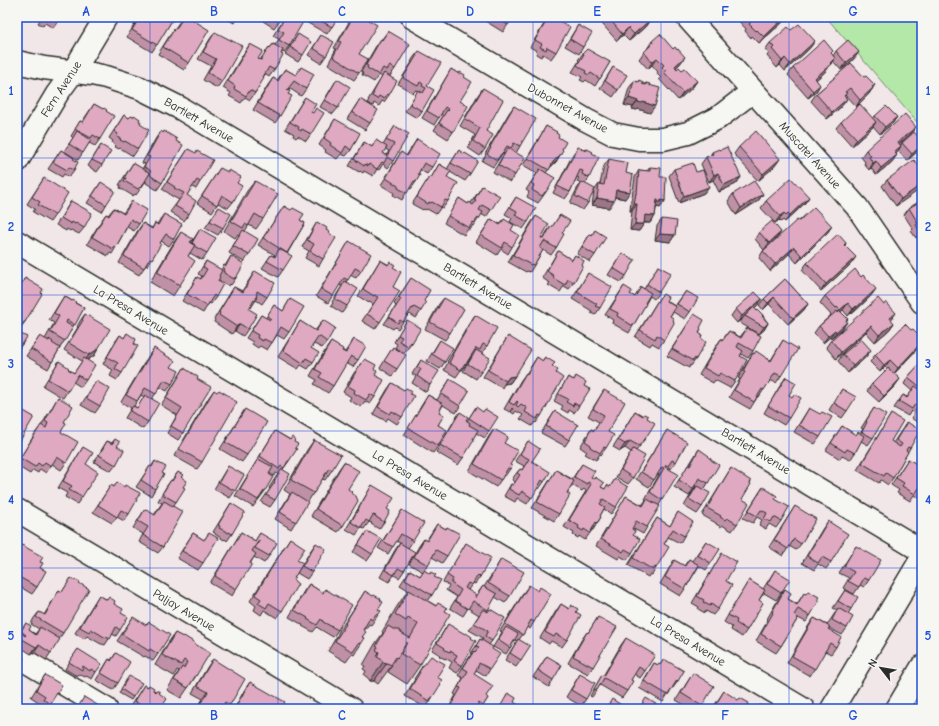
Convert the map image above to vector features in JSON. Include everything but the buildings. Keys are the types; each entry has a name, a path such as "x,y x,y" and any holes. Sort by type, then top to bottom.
{"street":[{"name":"Fern Avenue","path":"17,161 106,17"},
{"name":"Dubonnet Avenue","path":"412,17 586,120 613,134 639,139 663,139 688,133 718,118 753,91"},
{"name":"Muscatel Avenue","path":"687,17 857,207 922,302"},
{"name":"Bartlett Avenue","path":"17,62 44,68 106,77 140,88 180,108 922,550"},
{"name":"La Presa Avenue","path":"17,242 803,709"},
{"name":"Paljay Avenue","path":"17,510 351,709"},
{"path":"832,709 922,558"},
{"path":"17,656 106,709"},
{"path":"897,709 922,667"}],"green space":[{"path":"826,17 922,17 922,128"}]}
